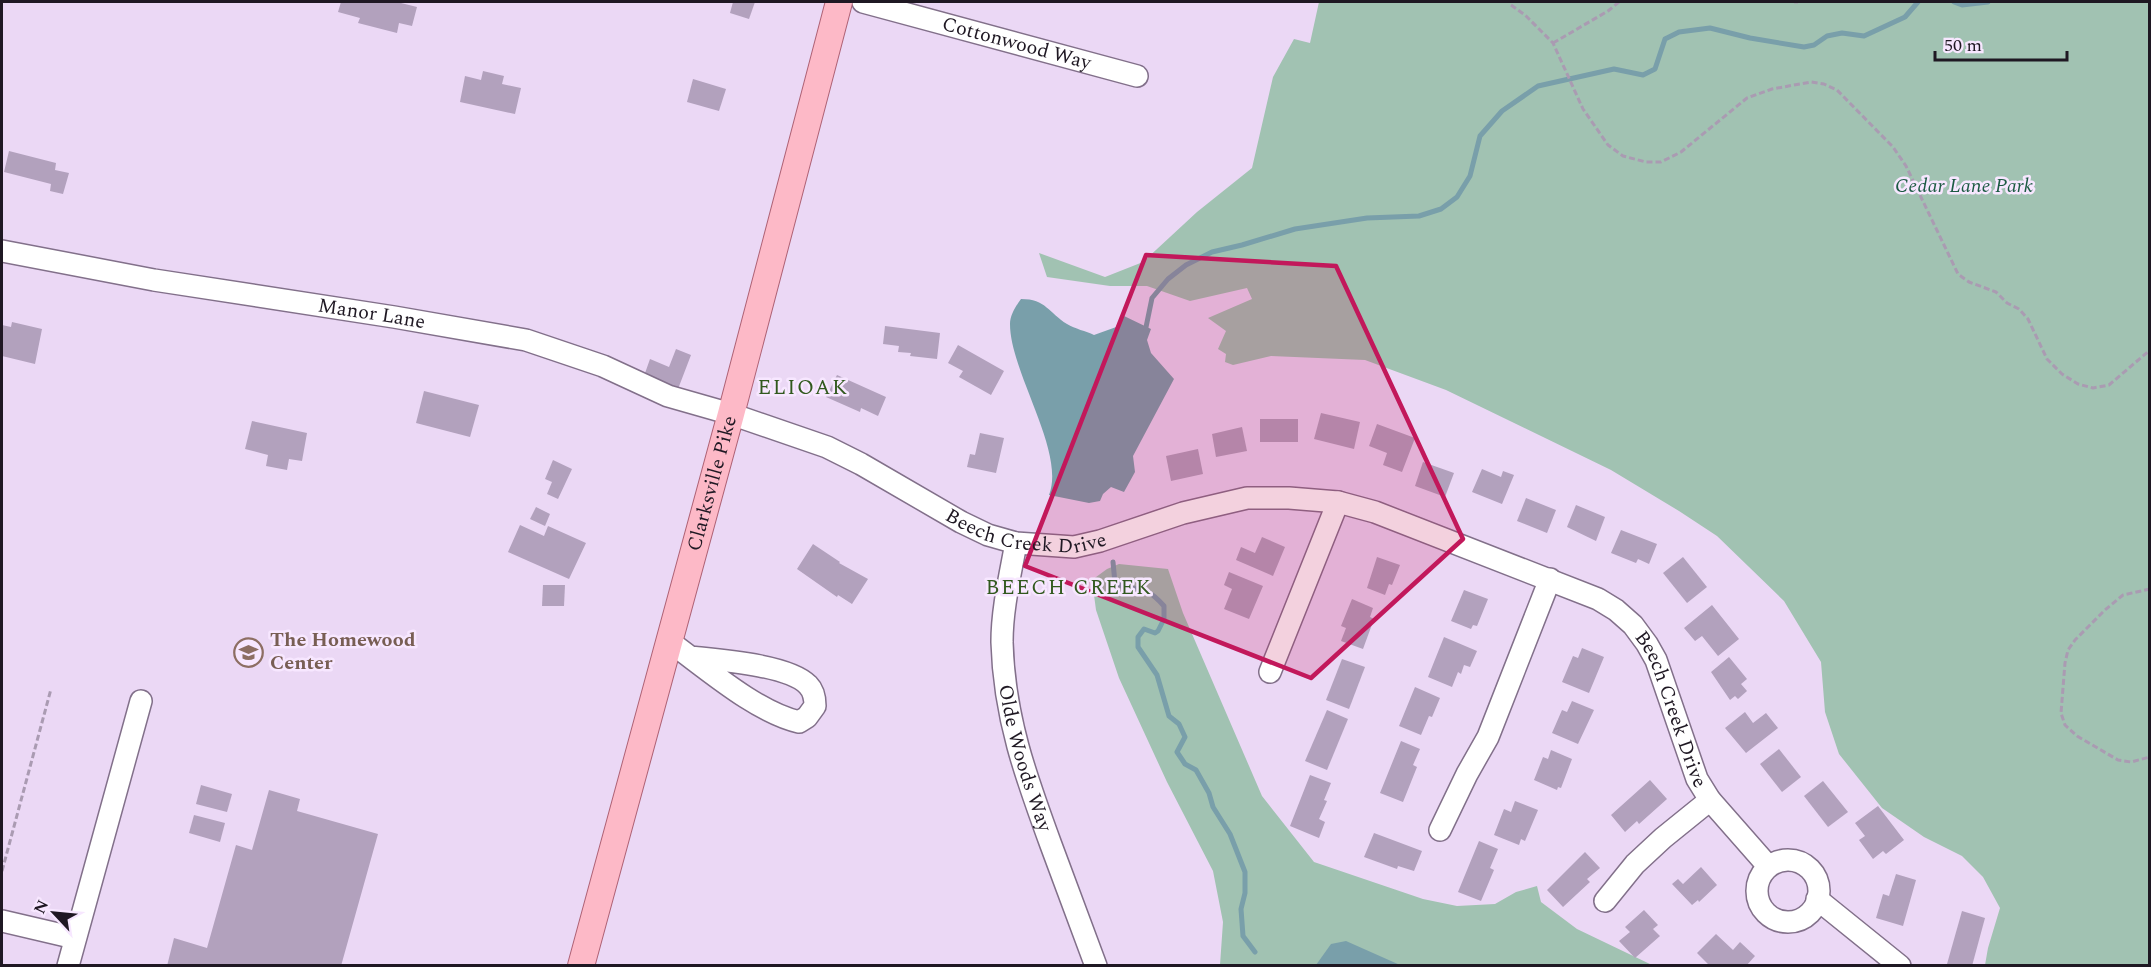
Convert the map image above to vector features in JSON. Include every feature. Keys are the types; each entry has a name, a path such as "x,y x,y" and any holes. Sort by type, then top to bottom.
{"main road":[{"name":"Clarksville Pike","path":"581,966 670,642 839,2"}],"street":[{"name":"Cottonwood Way","path":"863,2 1137,76"},
{"name":"Manor Lane","path":"2,251 154,280 526,340 603,366 668,396 731,414"},
{"name":"Beech Creek Drive","path":"731,414 827,447 961,522 988,535 1016,543 1074,547 1182,513 1247,498 1289,498 1338,502 1375,512 1598,599 1616,610 1647,644 1665,684 1696,779 1710,800 1768,866"},
{"path":"1270,672 1338,502"},
{"name":"Olde Woods Way","path":"1016,543 1004,606 1004,674 1008,707 1029,785 1096,966"},
{"path":"1440,830 1488,737 1550,579"},
{"path":"670,642 691,657 761,707 784,718 799,722 807,717 815,706 815,694 808,684 778,670 691,657"},
{"path":"68,966 141,701"},
{"path":"1605,901 1635,864 1710,800"},
{"path":"1787,860 1797,861 1813,873 1817,882 1817,899 1812,910 1804,917 1784,922 1766,913 1760,904 1757,884 1761,874 1768,866 1787,860"},
{"path":"1817,899 1900,966"},
{"path":"2,921 75,938"}],"path":[{"path":"1553,43 1620,2"},
{"path":"1511,5 1525,15 1553,43 1583,109 1608,145 1623,156 1646,162 1661,162 1681,152 1748,98 1797,83 1824,84 1838,90 1893,147 1906,166 1958,274 1969,282 1996,292 2007,303 2019,309 2028,319 2047,358 2062,374 2078,384 2093,388 2109,385 2150,350"},
{"path":"2150,589 2123,595 2075,640 2068,650 2065,663 2061,713 2065,725 2078,736 2118,760 2131,762 2150,757"},
{"path":"2,872 51,689"}],"highlighted area":[{"path":"1146,255 1336,266 1463,539 1311,678 1025,566"}],"green space":[{"name":"Cedar Lane Park","path":"1319,2 2149,2 2149,965 1985,965 2000,908 1983,877 1962,856 1924,837 1882,808 1839,754 1825,712 1821,662 1784,601 1717,536 1679,511 1611,470 1446,390 1365,360 1271,356 1233,365 1225,362 1226,354 1218,349 1226,331 1208,318 1252,299 1247,288 1190,301 1147,286 1110,286 1047,277 1039,253 1105,277 1143,262 1197,212 1252,168 1273,77 1294,39 1310,43"},
{"path":"1119,564 1168,569 1183,613 1262,796 1314,862 1423,899 1457,906 1495,904 1516,892 1537,886 1541,902 1577,929 1652,965 1220,965 1223,922 1213,871 1167,782 1119,678 1096,610 1092,580 1107,569"}],"shaded area":[{"path":"1021,299 1036,301 1067,324 1094,335 1119,326 1124,316 1151,329 1147,340 1151,353 1174,379 1133,456 1135,472 1124,492 1111,487 1103,494 1100,501 1089,503 1049,495 1052,477 1050,457 1012,343 1010,321"},
{"path":"1346,941 1400,965 1316,965 1331,944"}],"building":[{"path":"341,2 397,2 417,7 412,26 399,23 397,33 358,23 360,18 338,12"},
{"path":"733,2 755,2 749,19 730,13"},
{"path":"483,71 504,76 502,84 521,88 515,114 460,102 465,76 481,80"},
{"path":"693,79 726,89 719,111 687,102"},
{"path":"9,151 56,163 55,170 69,173 63,194 50,191 51,184 4,172"},
{"path":"12,322 42,329 35,364 2,356 2,325 11,327"},
{"path":"885,326 940,333 937,359 910,356 911,353 898,352 899,346 883,344"},
{"path":"958,345 1004,371 991,395 959,377 963,371 948,363"},
{"path":"676,349 691,355 678,389 644,376 650,359 669,367"},
{"path":"837,375 886,397 878,416 861,408 860,412 826,397"},
{"path":"424,391 479,405 470,437 416,423"},
{"path":"1321,413 1360,422 1354,449 1314,439"},
{"path":"1260,419 1298,419 1298,442 1260,442"},
{"path":"252,421 307,433 302,461 289,459 287,470 266,466 268,455 245,449"},
{"path":"1377,424 1415,438 1402,472 1383,465 1387,453 1369,446"},
{"path":"1242,427 1247,451 1216,457 1212,434"},
{"path":"980,433 1004,438 996,473 967,467 970,454 975,455"},
{"path":"1198,449 1203,474 1171,481 1166,456"},
{"path":"553,460 572,469 558,499 547,494 552,482 545,479"},
{"path":"1423,462 1454,473 1445,497 1415,486"},
{"path":"1482,469 1501,477 1503,471 1514,475 1502,504 1472,492"},
{"path":"1526,498 1556,510 1547,533 1517,521"},
{"path":"1576,505 1605,517 1596,541 1567,527"},
{"path":"536,507 550,514 545,526 530,519"},
{"path":"520,525 544,536 548,526 586,543 569,579 508,552"},
{"path":"1621,530 1657,544 1649,564 1638,559 1636,563 1611,553"},
{"path":"1262,537 1285,547 1273,576 1236,560 1241,547 1255,553"},
{"path":"813,544 839,563 868,579 852,604 838,595 837,597 797,569"},
{"path":"1377,557 1400,565 1385,595 1367,588"},
{"path":"1683,557 1707,587 1687,603 1663,573"},
{"path":"1229,572 1263,586 1249,619 1224,609 1232,589 1224,585"},
{"path":"543,585 565,585 564,606 542,606"},
{"path":"1464,590 1488,599 1477,626 1473,625 1471,629 1451,621"},
{"path":"1352,599 1373,608 1370,617 1374,619 1363,649 1341,641 1346,628 1341,626"},
{"path":"1712,605 1739,639 1718,656 1702,636 1695,641 1684,628"},
{"path":"1444,637 1477,651 1470,667 1464,665 1461,674 1458,672 1452,687 1428,677"},
{"path":"1582,648 1604,657 1589,693 1562,682 1573,656 1578,658"},
{"path":"1729,657 1747,679 1741,684 1747,691 1738,699 1735,696 1730,700 1711,672"},
{"path":"1342,659 1365,667 1349,709 1326,700"},
{"path":"1415,687 1440,698 1421,735 1399,726"},
{"path":"1572,701 1594,710 1578,744 1552,733 1562,710 1567,712"},
{"path":"1327,710 1348,719 1327,770 1305,761"},
{"path":"1745,712 1753,723 1766,713 1778,728 1746,753 1725,728"},
{"path":"1401,741 1420,749 1413,765 1417,767 1403,802 1380,793"},
{"path":"1779,749 1801,777 1782,792 1760,764"},
{"path":"1551,750 1572,759 1561,788 1558,787 1557,790 1534,780 1543,757 1548,759"},
{"path":"1310,775 1331,783 1324,800 1327,801 1319,819 1325,822 1319,838 1290,826"},
{"path":"1650,780 1667,799 1639,824 1637,821 1625,832 1611,815"},
{"path":"1823,781 1848,812 1828,827 1804,796"},
{"path":"201,785 232,794 227,812 196,804"},
{"path":"269,790 300,799 297,811 378,834 341,966 167,966 174,938 207,948 236,845 252,850"},
{"path":"1515,801 1538,810 1525,841 1521,839 1519,845 1494,835 1504,809 1511,812"},
{"path":"1878,806 1904,840 1886,854 1883,851 1873,859 1859,840 1865,836 1855,823"},
{"path":"194,815 225,823 220,842 189,833"},
{"path":"1374,833 1422,851 1414,871 1398,866 1397,869 1364,857"},
{"path":"1479,841 1498,849 1490,868 1494,870 1481,901 1458,892"},
{"path":"1585,852 1600,868 1587,879 1590,882 1563,907 1547,890"},
{"path":"1701,867 1717,885 1699,902 1698,900 1692,905 1672,884 1678,879 1683,884"},
{"path":"1896,874 1916,880 1903,926 1876,918 1883,894 1889,896"},
{"path":"1644,910 1658,925 1653,929 1660,936 1635,958 1619,941 1630,932 1625,927"},
{"path":"1962,911 1985,918 1972,966 1947,964"},
{"path":"1716,934 1733,950 1740,942 1755,956 1746,966 1710,966 1697,953"}],"waterway":[{"path":"1145,332 1152,298 1168,279 1186,265 1212,252 1295,229 1367,218 1419,216 1441,209 1457,197 1470,176 1480,136 1502,111 1538,86 1614,69 1643,75 1655,69 1665,39 1679,32 1710,28 1750,38 1804,47 1814,45 1827,36 1842,33 1864,36 1905,17 1918,2"},
{"path":"1954,2 1962,5 1988,2"},
{"path":"1113,562 1115,583 1146,591 1164,606 1164,619 1158,631 1155,633 1144,629 1138,637 1138,647 1157,675 1169,716 1179,724 1185,737 1177,752 1185,764 1196,770 1209,793 1213,807 1230,834 1245,872 1245,893 1241,909 1243,936 1255,952"}],"place":[{"name":"The Homewood Center","path":"249,652"}],"district":[{"name":"ELIOAK","path":"803,388"},
{"name":"BEECH CREEK","path":"1069,588"}]}
